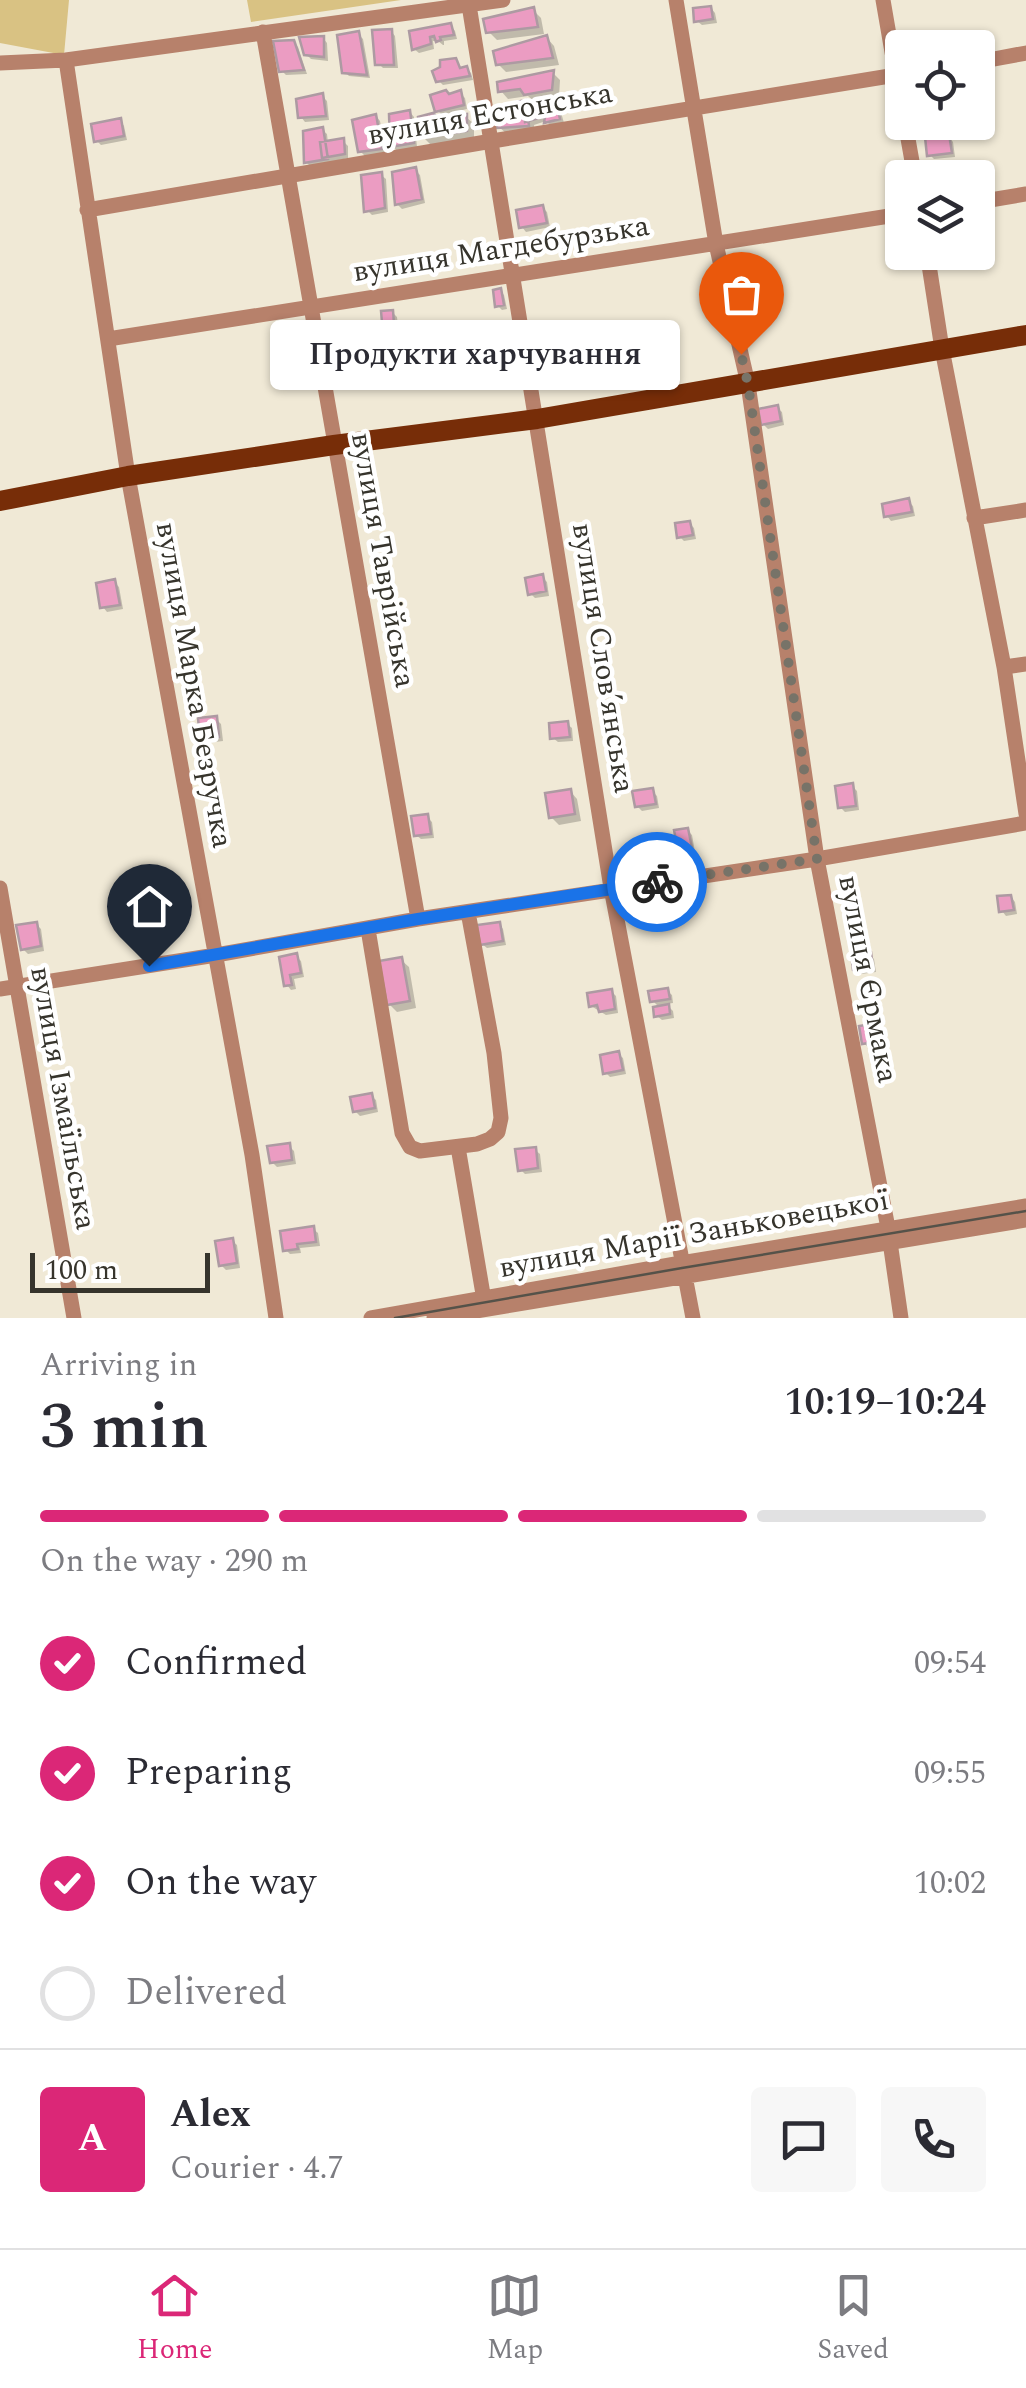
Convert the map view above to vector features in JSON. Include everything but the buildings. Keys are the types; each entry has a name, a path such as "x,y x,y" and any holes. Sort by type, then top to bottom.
{"main road":[{"path":"0,501 128,476 538,419 1026,336"}],"street":[{"path":"0,63 66,60 503,0"},
{"name":"вулиця Єрмака","path":"676,0 716,244 748,384 817,859 901,1318"},
{"path":"883,0 889,30"},
{"name":"вулиця Слов’янська","path":"469,5 611,888 693,1318"},
{"name":"вулиця Таврійська","path":"263,32 418,919"},
{"path":"995,59 1026,54"},
{"name":"вулиця Марка Безручка","path":"66,60 128,476 252,1155 276,1318"},
{"name":"вулиця Естонська","path":"87,210 885,76"},
{"path":"995,199 1026,194"},
{"name":"вулиця Магдебурзька","path":"108,339 885,217"},
{"path":"930,270 1004,668 1026,814"},
{"path":"974,518 1026,510"},
{"path":"1004,668 1026,664"},
{"path":"8,988 1026,823"},
{"name":"вулиця Ізмаїльська","path":"0,888 8,988 74,1318"},
{"path":"368,928 405,1141 420,1151 458,1147 490,1139 498,1132 502,1118 468,912"},
{"path":"458,1147 485,1308"},
{"name":"вулиця Марії Заньковецької","path":"889,1236 1026,1206"},
{"name":"вулиця Марії Заньковецької","path":"434,1318 682,1269 889,1236 1026,1220"},
{"name":"вулиця Марії Заньковецької","path":"371,1318 485,1308"}],"shaded area":[{"path":"0,0 69,0 64,55 0,43"},
{"path":"247,0 401,0 251,22"}],"tram line":[{"path":"395,1318 1026,1211"}],"way so far":[{"path":"657,882 817,859 741,354"}],"place":[{"name":"Продукти харчування","path":"741,354"}],"route":[{"path":"149,966 657,882"}]}
